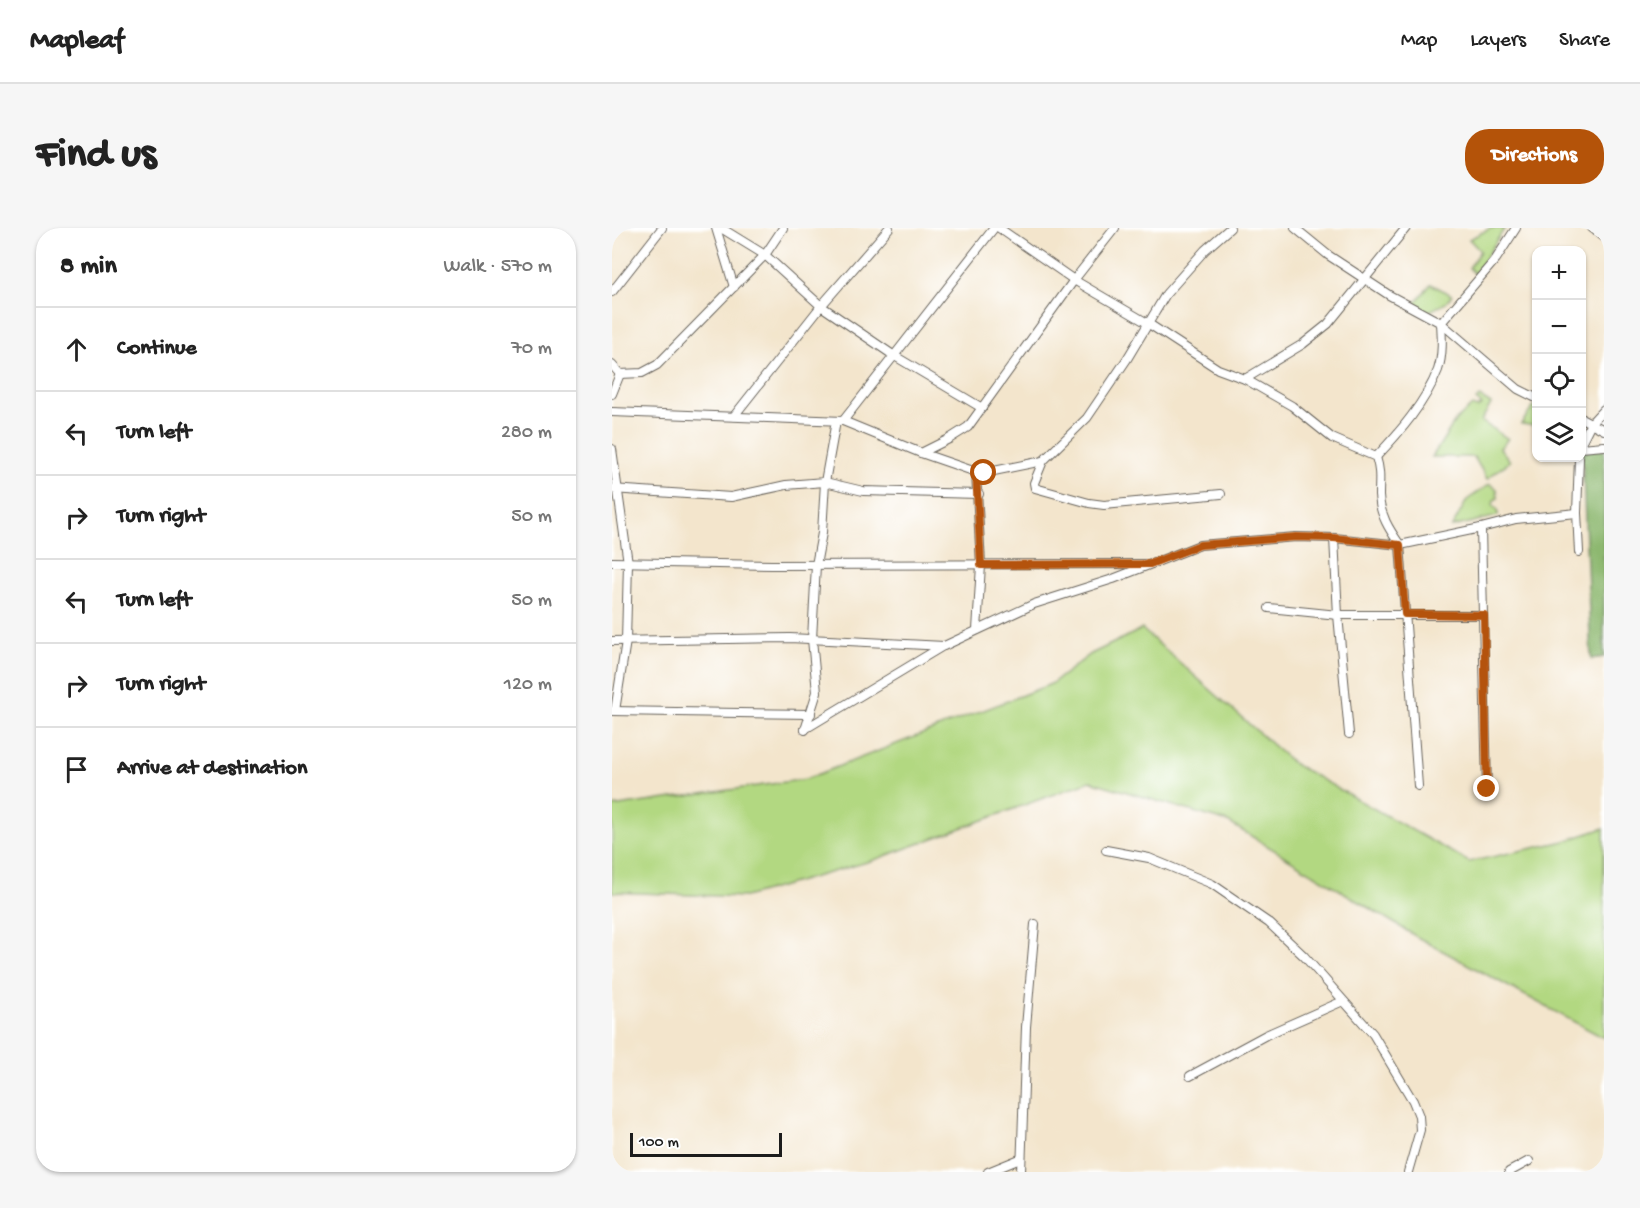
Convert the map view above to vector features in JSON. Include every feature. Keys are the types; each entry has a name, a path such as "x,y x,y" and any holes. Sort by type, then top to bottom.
{"street":[{"path":"612,292 662,228"},
{"path":"716,228 734,287"},
{"path":"721,228 765,255 821,306 893,355 982,408"},
{"path":"620,374 642,373 657,365 765,255 783,228"},
{"path":"734,416 821,306 889,228"},
{"path":"994,228 839,421 825,482 822,533 816,565 812,639 817,692 812,714 805,730 944,645 1034,604 1113,579 1200,545 1296,537 1334,538 1400,545 1516,519 1577,513"},
{"path":"999,228 1074,280 1149,324 1218,369 1245,379 1292,406 1332,438 1376,458 1380,470 1381,509 1387,526 1400,545 1418,786"},
{"path":"921,453 968,427 1074,280 1115,228"},
{"path":"1221,494 1104,505 1035,488 1034,483 1043,461 1088,418 1166,294 1205,250 1230,228"},
{"path":"1294,228 1328,255 1389,295 1441,323 1518,389 1532,396"},
{"path":"1245,379 1303,344 1328,324 1406,228"},
{"path":"1376,458 1400,433 1438,369 1442,341 1441,323 1496,259 1516,228"},
{"path":"1592,228 1604,237"},
{"path":"612,365 620,374"},
{"path":"612,394 620,374"},
{"path":"1586,434 1591,423 1604,409"},
{"path":"612,412 839,421 921,453 984,473 1043,461"},
{"path":"1586,420 1604,430"},
{"path":"1586,445 1604,446"},
{"path":"612,450 615,490 628,562 626,641 613,711 812,714"},
{"path":"1579,462 1577,513 1579,552"},
{"path":"976,472 979,494 981,565 977,630"},
{"path":"615,490 731,497 786,485 825,482 863,491 979,494"},
{"path":"1481,528 1487,789"},
{"path":"1334,538 1338,615 1349,734"},
{"path":"612,562 816,565 1150,564"},
{"path":"1269,608 1338,615 1484,615"},
{"path":"612,641 790,638 944,645"},
{"path":"1106,850 1149,858 1212,884 1269,923 1304,956 1373,1034 1413,1101 1419,1116 1420,1130 1408,1172"},
{"path":"1021,1172 1026,1027 1035,924"},
{"path":"1190,1076 1275,1031 1343,1001"},
{"path":"988,1172 1020,1159"},
{"path":"1509,1172 1529,1161"}],"green space":[{"path":"1491,228 1505,228 1475,274 1469,268 1480,251 1469,239"},
{"path":"1431,284 1452,295 1446,303 1426,313 1413,305"},
{"path":"1480,397 1491,404 1481,421 1508,439 1500,448 1510,461 1487,479 1474,457 1432,457 1455,421 1472,406 1477,408 1482,405 1476,400"},
{"path":"1532,409 1532,425 1521,424"},
{"path":"1604,449 1604,657 1591,659 1582,462 1586,462 1586,451"},
{"path":"1490,484 1497,489 1498,498 1494,500 1493,506 1498,510 1498,516 1452,527 1467,500"},
{"path":"1142,629 1294,764 1469,862 1565,841 1604,828 1604,1038 1417,937 1228,822 1090,781 874,860 745,897 612,892 612,807 806,779 1051,684 1091,654"}],"route":[{"path":"984,473 976,472 979,494 981,565 1150,564 1200,545 1296,537 1334,538 1400,545 1405,614 1484,615 1487,789"}]}
